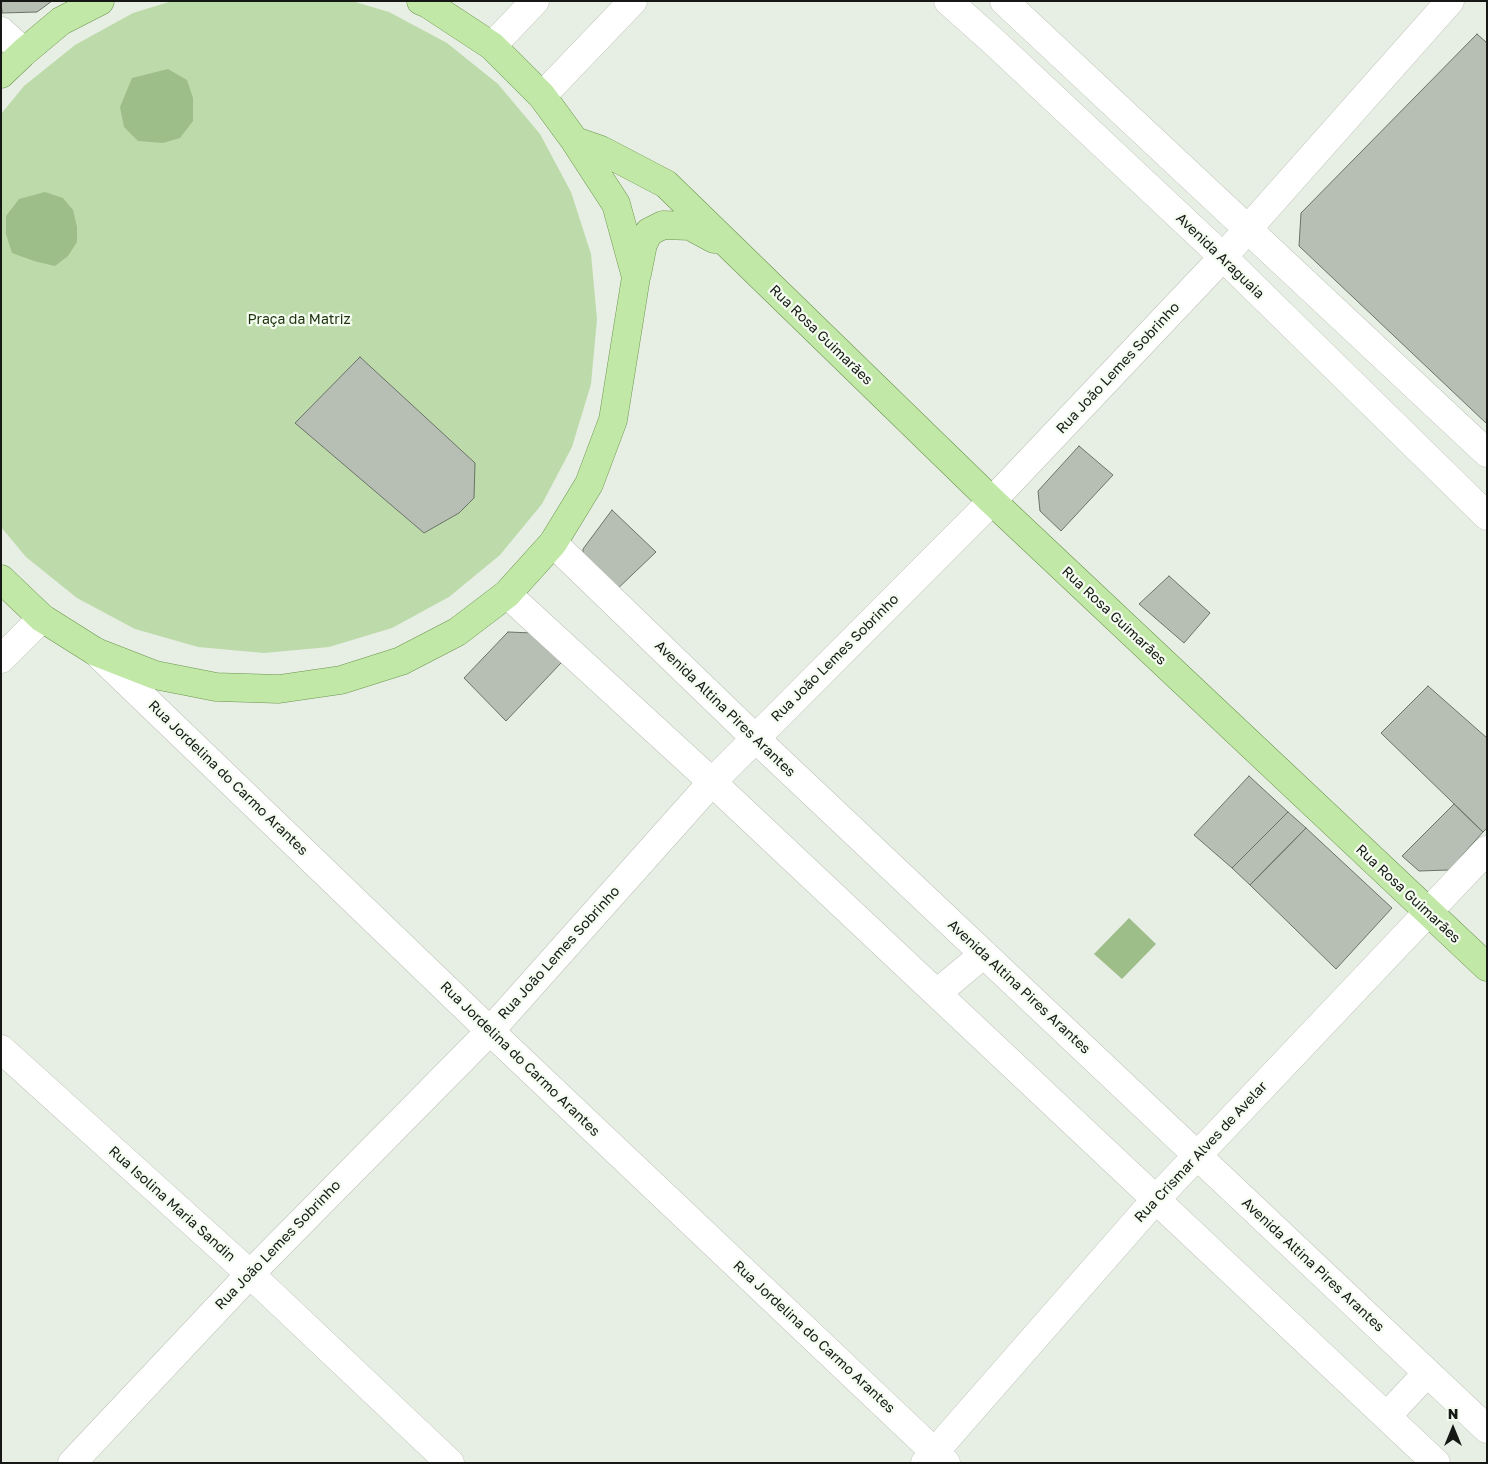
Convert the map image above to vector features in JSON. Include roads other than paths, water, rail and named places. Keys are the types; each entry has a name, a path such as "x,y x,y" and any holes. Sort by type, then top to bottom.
{"main road":[{"path":"1,74 61,21 100,1"},
{"path":"425,2 492,46 542,96 575,140 616,204 636,277"},
{"name":"Rua Rosa Guimarães","path":"575,140 601,150 666,184 992,501 1487,967"},
{"name":"Rua Rosa Guimarães","path":"1,579 42,618 96,652 154,675 216,688 279,689 323,683 341,680 401,662 457,632 507,594 553,543 588,484 612,420 636,277 643,244 649,232 663,225 690,226 716,240 744,260"}],"street":[{"path":"492,46 535,1"},
{"path":"542,96 633,1"},
{"name":"Avenida Araguaia","path":"948,1 1223,257 1487,516"},
{"name":"Rua João Lemes Sobrinho","path":"72,1463 250,1274 490,1031 712,782 992,501 1223,257 1450,1"},
{"path":"993,41 1010,8 1487,454"},
{"path":"1,31 24,52"},
{"path":"1434,465 1465,433"},
{"name":"Avenida Altina Pires Arantes","path":"553,543 755,738 1487,1429"},
{"path":"507,594 712,782 1436,1463"},
{"path":"1,659 42,618"},
{"name":"Rua Jordelina do Carmo Arantes","path":"96,652 935,1459"},
{"name":"Rua Crismar Alves de Avelar","path":"935,1459 1156,1199 1487,850"},
{"path":"937,993 984,954"},
{"name":"Rua Isolina Maria Sandin","path":"1,1049 250,1274 450,1463"},
{"path":"1386,1416 1427,1373"}],"park label":[{"name":"Praça da Matriz","path":"299,320"}]}
